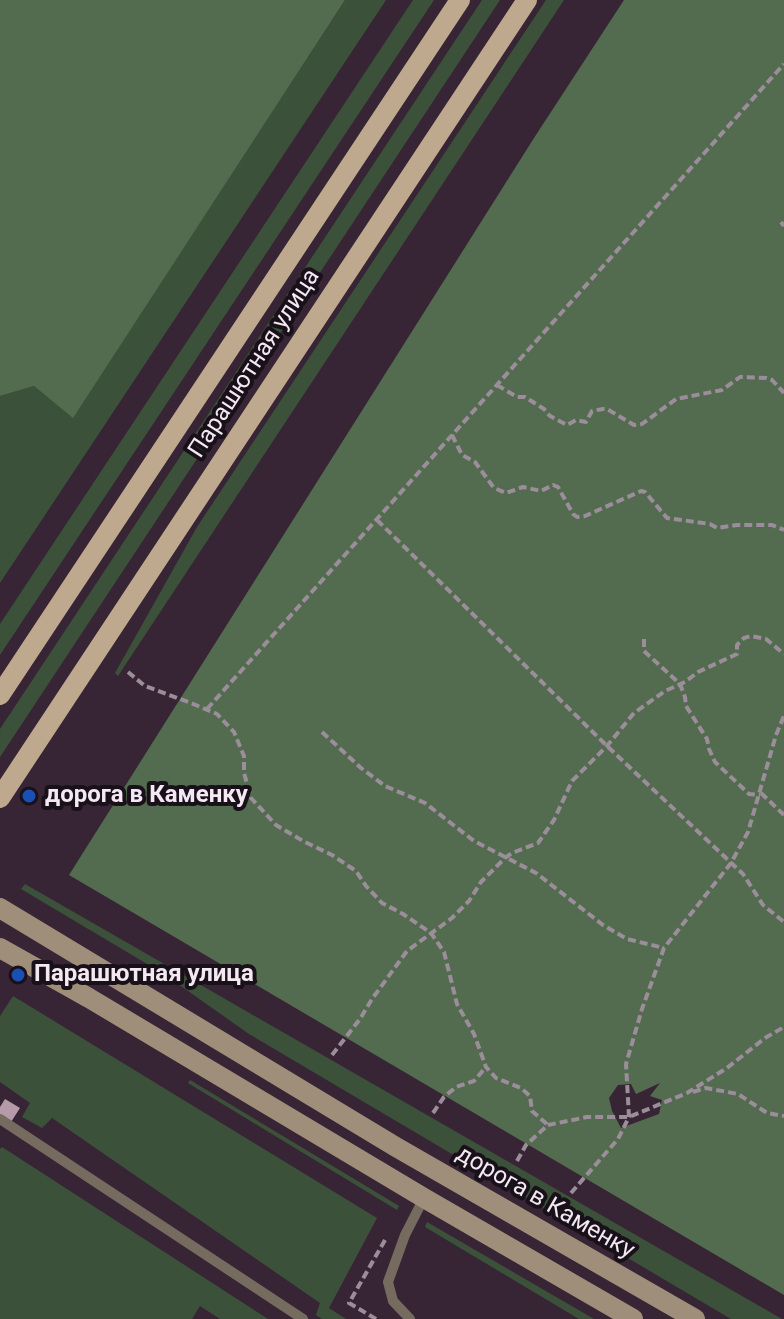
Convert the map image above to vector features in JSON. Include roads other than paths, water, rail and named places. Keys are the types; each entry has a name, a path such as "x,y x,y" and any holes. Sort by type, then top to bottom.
{"main road":[{"name":"Парашютная улица","path":"0,695 460,0"},
{"name":"Парашютная улица","path":"0,798 527,0"},
{"name":"дорога в Каменку","path":"0,908 396,1147 695,1319"},
{"path":"0,948 633,1319"}],"lane":[{"path":"0,1119 303,1319"},
{"path":"410,1319 393,1301 388,1282 409,1224 424,1198"}],"place":[{"name":"дорога в Каменку","path":"29,796"},
{"name":"Парашютная улица","path":"18,975"}]}
